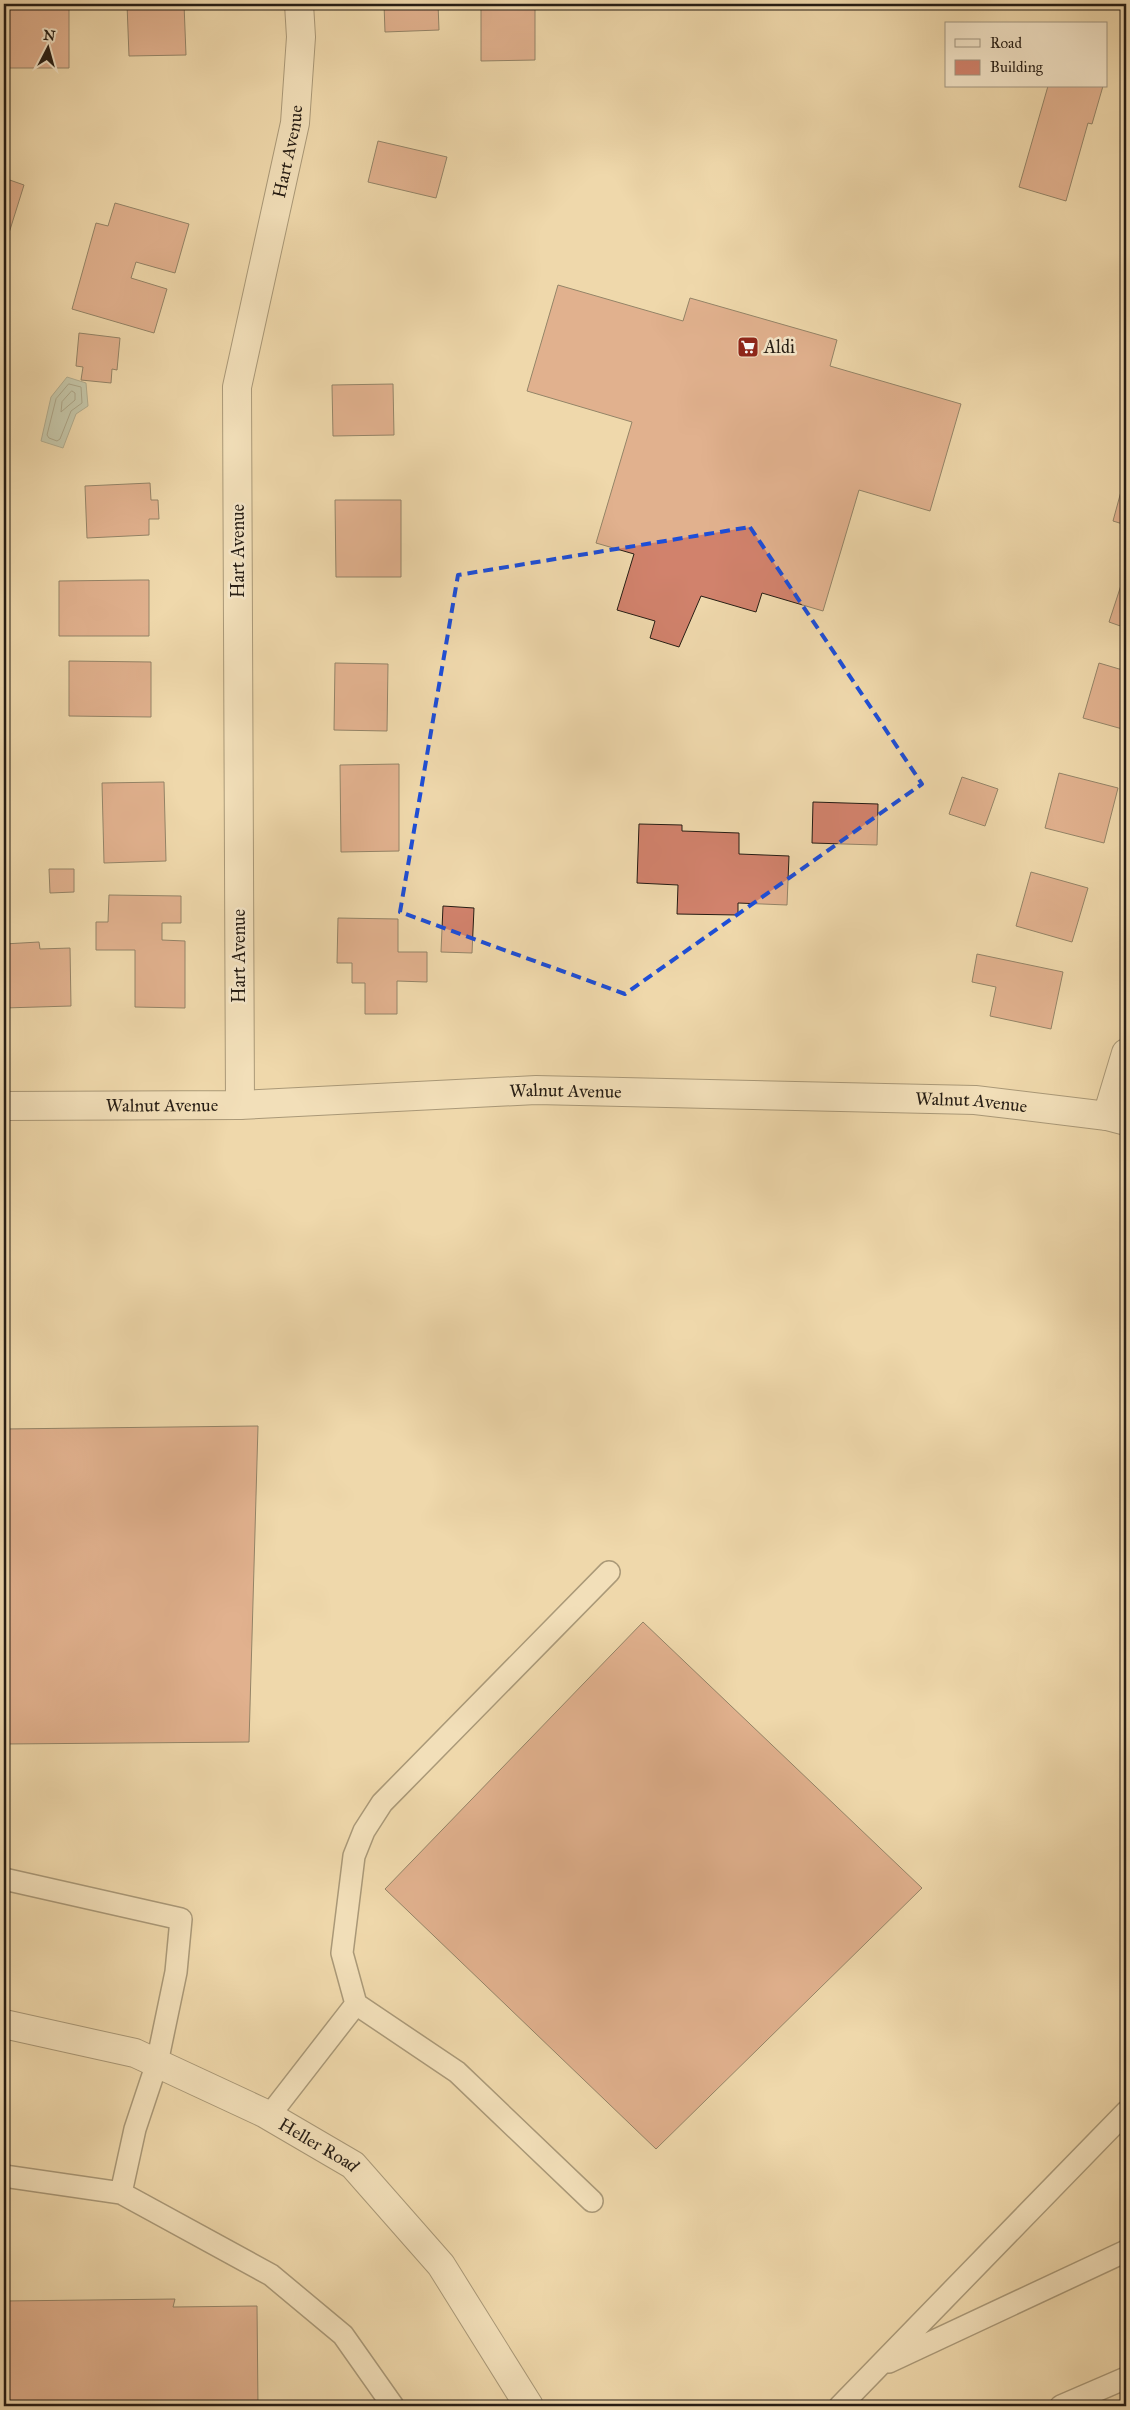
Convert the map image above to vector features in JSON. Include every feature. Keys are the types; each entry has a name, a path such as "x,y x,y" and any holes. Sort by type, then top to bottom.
{"street":[{"name":"Hart Avenue","path":"240,1105 237,386 295,123 301,37 299,4"},
{"path":"1117,1118 1126,1053"},
{"name":"Walnut Avenue","path":"4,1106 240,1105 536,1090 975,1100 1117,1118"},
{"name":"Heller Road","path":"4,2024 135,2053 270,2116 353,2165 441,2265 529,2406"}],"lane":[{"path":"592,2202 457,2072 356,2004 342,1953 354,1856 364,1831 382,1803 609,1572"},
{"path":"4,1879 181,1919 176,1972 157,2064 135,2129 121,2193"},
{"path":"270,2116 356,2004"},
{"path":"840,2406 1126,2112"},
{"path":"4,2176 121,2193 270,2275 343,2335 393,2406"},
{"path":"878,2367 1126,2251"},
{"path":"1061,2406 1126,2378"}],"highlighted area":[{"path":"750,527 922,784 625,994 400,912 458,575"}],"water":[{"path":"67,377 86,383 88,406 76,414 63,448 41,441 51,397"}],"building":[{"path":"6,4 69,4 69,68 4,68"},
{"path":"127,4 184,4 186,55 129,56"},
{"path":"384,4 438,4 439,30 385,32"},
{"path":"481,4 535,4 535,60 481,61"},
{"path":"1047,88 1102,88 1092,124 1088,123 1066,201 1019,187"},
{"path":"378,141 447,157 436,198 368,182"},
{"path":"4,178 24,185 4,249"},
{"path":"115,203 189,224 175,273 136,262 131,278 167,289 154,333 72,309 96,223 108,226"},
{"path":"558,285 683,321 690,298 837,340 830,366 961,404 930,511 859,490 823,611 762,593 756,612 701,596 679,647 650,638 655,621 617,610 634,554 596,543 632,422 527,391"},
{"path":"79,333 120,338 117,370 112,369 111,383 81,380 83,367 76,366"},
{"path":"393,384 394,435 333,436 332,385"},
{"path":"1126,473 1126,525 1113,521"},
{"path":"150,483 151,500 158,500 159,519 149,519 149,535 87,538 85,486"},
{"path":"335,500 401,500 401,577 336,577"},
{"path":"1126,570 1126,628 1109,622"},
{"path":"149,580 149,636 59,636 59,581"},
{"path":"69,661 151,662 151,717 69,716"},
{"path":"335,663 388,664 387,731 334,730"},
{"path":"1099,663 1126,671 1126,730 1083,718"},
{"path":"399,764 399,851 341,852 340,765"},
{"path":"1059,773 1118,788 1104,843 1045,828"},
{"path":"962,777 998,789 985,826 949,814"},
{"path":"164,782 166,861 104,863 102,783"},
{"path":"813,802 878,804 877,845 812,843"},
{"path":"639,824 682,825 682,831 739,833 739,854 789,856 787,905 738,903 738,915 677,914 678,885 637,883"},
{"path":"49,869 74,869 74,892 50,893"},
{"path":"1031,872 1088,888 1072,942 1016,926"},
{"path":"109,895 181,896 181,923 162,923 162,940 185,941 185,1008 135,1007 135,950 96,950 96,922 108,922"},
{"path":"443,906 474,908 472,953 441,952"},
{"path":"338,918 398,919 398,952 427,952 427,982 397,981 397,1014 365,1014 365,983 352,983 352,963 337,963"},
{"path":"39,942 40,949 70,948 71,1006 4,1008 4,944"},
{"path":"977,954 1063,972 1051,1029 990,1016 996,987 972,982"},
{"path":"258,1426 249,1742 4,1744 4,1429"},
{"path":"643,1622 922,1888 656,2149 385,1889"},
{"path":"175,2299 173,2307 257,2306 258,2406 4,2406 4,2301"}],"place":[{"name":"Aldi","path":"748,347"}]}
